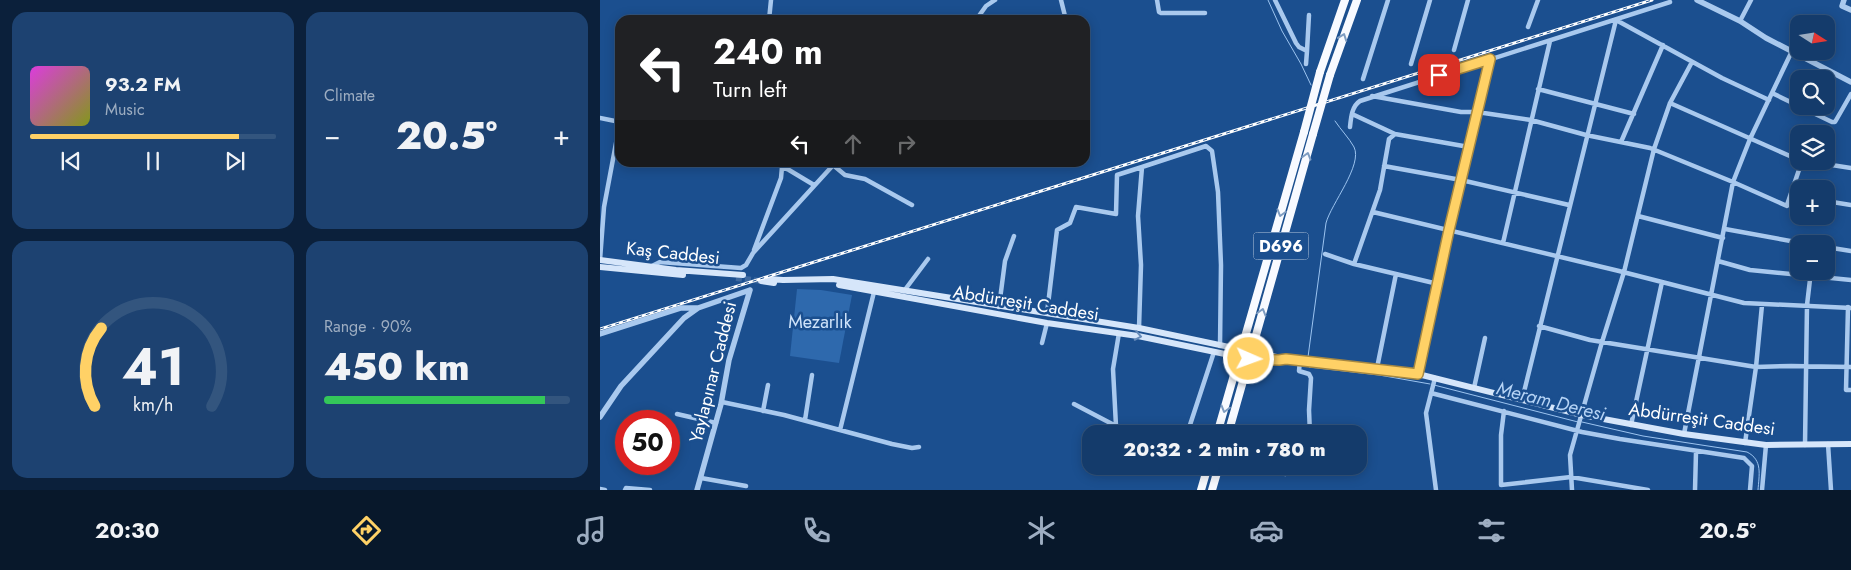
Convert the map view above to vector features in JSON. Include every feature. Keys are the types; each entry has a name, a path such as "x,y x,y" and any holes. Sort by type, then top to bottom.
{"highway":[{"name":"D696","path":"1221,425 1320,72 1345,0"},
{"name":"D696","path":"1231,425 1330,75 1358,0"},
{"path":"1201,490 1205,475"},
{"path":"1212,490 1216,475"}],"main road":[{"name":"Kaş Caddesi","path":"600,260 651,267 743,275"},
{"name":"Kaş Caddesi","path":"600,267 736,278"},
{"name":"Abdürreşit Caddesi","path":"769,279 833,279 1139,328 1220,346 1241,353 1279,360 1300,360 1418,374 1434,380 1474,388 1582,416 1684,434 1766,446 1851,444"},
{"name":"Abdürreşit Caddesi","path":"761,282 779,284 826,283 1047,323 1119,333 1214,352 1241,353"}],"street":[{"path":"770,15 771,0"},
{"path":"980,15 986,6 995,0"},
{"path":"1061,0 1065,15"},
{"path":"1156,0 1159,12 1161,13 1204,14"},
{"path":"1275,0 1296,43 1307,51"},
{"path":"1363,79 1388,0"},
{"path":"1411,64 1430,0"},
{"path":"1454,50 1468,0"},
{"path":"1528,27 1538,0"},
{"path":"1697,0 1740,21 1790,51"},
{"path":"1740,21 1750,0"},
{"path":"1844,0 1842,6 1851,10"},
{"path":"1350,127 1355,104 1372,96 1670,2"},
{"path":"1306,64 1310,15"},
{"path":"1616,20 1692,62 1769,100"},
{"path":"1522,400 1556,256 1616,20"},
{"path":"1503,243 1550,40"},
{"path":"1620,142 1663,45"},
{"path":"1684,434 1733,182 1750,139 1790,56"},
{"path":"1418,374 1449,230 1490,59"},
{"path":"1808,60 1851,82"},
{"path":"1572,490 1570,455 1624,272 1654,149 1670,103 1692,62"},
{"path":"1538,89 1634,114"},
{"path":"1772,93 1832,122 1835,122 1851,94"},
{"path":"1372,96 1460,112 1477,112 1531,120 1586,135 1654,149 1787,206"},
{"path":"1670,103 1790,157"},
{"path":"1352,114 1394,134 1469,147"},
{"path":"600,118 615,121"},
{"path":"1354,264 1380,190 1389,139 1394,134"},
{"path":"1047,313 1057,230 1070,223 1076,206 1116,214 1117,175 1206,146 1212,150 1218,192 1221,265 1220,346"},
{"path":"600,260 604,207 615,149"},
{"path":"1384,166 1461,180 1569,205"},
{"path":"1835,166 1851,168"},
{"path":"651,267 660,262 741,268 746,265 753,253 781,178 782,167 814,185"},
{"path":"753,253 832,167"},
{"path":"838,167 845,175 865,179 912,205"},
{"path":"1139,328 1142,265 1138,216 1142,167"},
{"path":"1787,206 1797,170"},
{"path":"1835,202 1851,204"},
{"path":"1787,206 1790,203"},
{"path":"1373,212 1624,272 1744,303 1850,307 1846,390 1851,390"},
{"path":"1638,216 1723,238"},
{"path":"1725,229 1790,241"},
{"path":"999,306 1006,261 1014,236"},
{"path":"1835,249 1851,252"},
{"path":"1325,254 1354,264 1438,284"},
{"path":"904,291 928,259"},
{"path":"1718,261 1750,270 1790,272"},
{"path":"1377,368 1396,274"},
{"path":"1835,277 1851,280"},
{"path":"1805,444 1805,366 1807,305 1810,280"},
{"path":"1631,425 1662,282"},
{"name":"Yaylapınar Caddesi","path":"698,308 750,290 729,360 722,402 698,490"},
{"path":"840,430 874,292"},
{"path":"1745,443 1756,367 1762,305"},
{"path":"600,334 681,308 698,308"},
{"path":"600,417 621,386 684,318 698,308"},
{"path":"1042,343 1047,323"},
{"path":"1539,326 1602,342 1756,367 1848,367"},
{"path":"1116,425 1113,369 1119,333"},
{"path":"1474,388 1485,338"},
{"path":"1190,425 1214,352"},
{"path":"1300,360 1299,371 1309,374 1311,378 1310,425"},
{"path":"805,420 812,375"},
{"path":"1434,380 1426,413 1436,490"},
{"path":"763,411 768,385"},
{"path":"1432,391 1620,440 1747,460 1752,466 1750,490"},
{"path":"722,402 805,420 912,448 919,446"},
{"path":"1074,404 1114,425"},
{"path":"1504,411 1501,435 1501,485 1571,477 1648,490"},
{"path":"680,415 716,423"},
{"path":"1828,444 1831,490"},
{"path":"1762,490 1766,446"},
{"path":"1695,490 1696,452"},
{"path":"701,478 746,486"},
{"path":"1611,484 1612,490"},
{"path":"625,490 626,488 650,490"},
{"path":"600,489 605,490"}],"green space":[{"name":"Mezarlık","path":"797,289 821,290 852,295 839,363 790,356"}],"waterway":[{"name":"Meram Deresi","path":"1268,0 1282,31 1311,85"},
{"name":"Meram Deresi","path":"1308,357 1326,223 1350,174 1356,155 1354,147 1335,121"},
{"name":"Meram Deresi","path":"1307,364 1309,367 1379,375 1430,384"},
{"name":"Meram Deresi","path":"1434,385 1578,422"},
{"name":"Meram Deresi","path":"1582,422 1643,436 1747,452 1756,459 1758,464 1758,490"}],"tunnel":[{"path":"736,278 761,281"}],"railway":[{"path":"600,329 1652,0"}],"route":[{"path":"1249,359 1286,359 1418,374 1449,230 1490,59 1439,75"}]}
